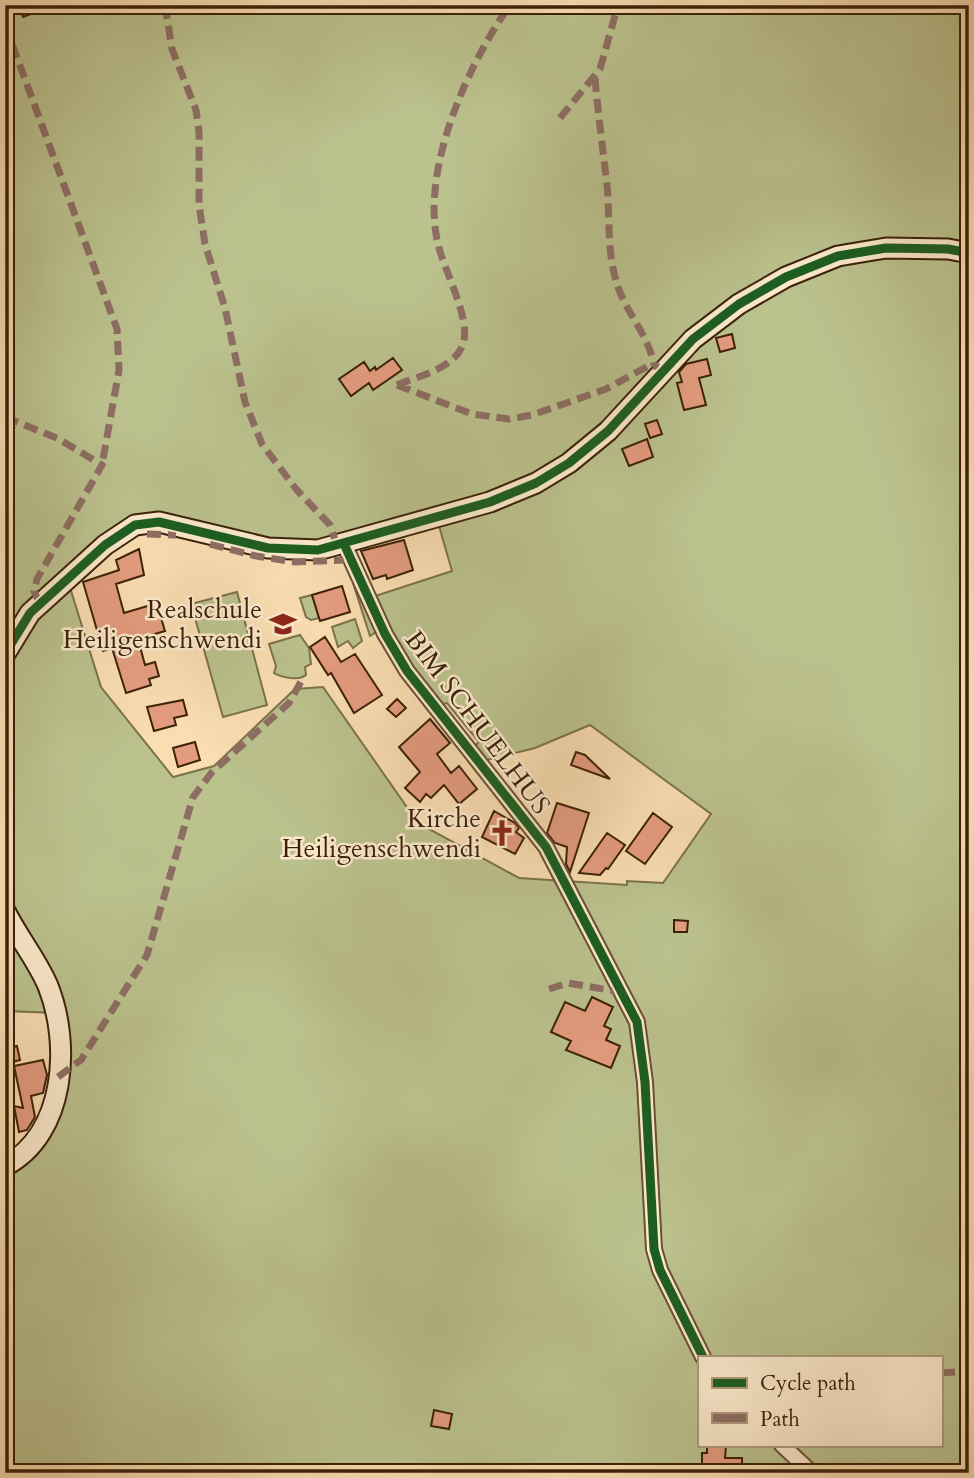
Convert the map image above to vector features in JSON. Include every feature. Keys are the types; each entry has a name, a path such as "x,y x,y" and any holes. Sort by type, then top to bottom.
{"street":[{"path":"5,654 30,614 105,545 135,524 159,522 268,548 318,550 490,502 553,474 608,431 667,364 699,333 748,298 786,276 838,256 886,248 948,249 969,253"},
{"name":"BIM SCHUELHUS","path":"344,544 385,635 407,671 537,835 585,921 639,1029 649,1141 652,1240 660,1270 703,1356"},
{"path":"5,911 47,984 56,1013 60,1049 55,1098 46,1127 23,1155 5,1166"},
{"path":"783,1446 812,1473"}],"green space":[{"path":"5,5 969,5 969,1473 5,1473 5,1205 12,1162 46,1127 56,1013 5,1011","holes":["437,519 452,571 369,598 434,706 447,703 479,742 470,751 479,762 535,748 590,725 711,814 663,883 627,881 627,885 519,878 418,823 323,687 295,689 214,766 173,777 101,687 67,578 151,521 318,550"]},
{"path":"356,582 379,630 370,636 353,583"},
{"path":"237,592 267,705 223,717 191,604"},
{"path":"312,595 319,618 311,620 306,617 300,598"},
{"path":"355,619 362,641 353,648 348,641 338,647 332,627"},
{"path":"300,635 309,648 311,664 305,667 306,675 291,678 274,673 276,666 269,644"}],"building":[{"path":"18,5 52,5 52,6 23,17"},
{"path":"732,334 735,348 720,352 716,338"},
{"path":"393,358 402,370 373,390 369,383 351,396 339,379 364,362 370,371"},
{"path":"707,359 711,375 699,378 706,405 684,410 677,383 682,382 679,372 686,364"},
{"path":"657,420 662,434 650,438 645,424"},
{"path":"647,439 653,457 629,466 622,449"},
{"path":"404,540 413,570 387,579 386,575 373,579 361,551"},
{"path":"139,549 144,575 116,584 124,613 151,605 154,613 159,611 165,631 138,639 145,665 155,662 159,676 149,679 151,685 126,693 112,648 103,651 83,582 119,570 116,560"},
{"path":"342,586 350,612 320,621 312,595"},
{"path":"325,637 341,662 355,654 382,695 354,713 331,673 328,675 310,647"},
{"path":"397,699 406,708 396,717 387,709"},
{"path":"183,700 187,715 174,718 176,725 154,731 147,707"},
{"path":"430,719 450,743 437,754 451,773 459,766 477,789 459,804 444,785 431,798 426,794 420,802 405,788 420,772 399,747"},
{"path":"195,742 200,760 178,767 173,748"},
{"path":"576,752 585,755 610,779 571,765"},
{"path":"557,803 589,813 570,872 566,864 567,847 555,843 547,833"},
{"name":"Kirche Heiligenschwendi","path":"494,811 515,823 519,828 516,832 524,838 515,854 482,837"},
{"path":"653,813 672,827 645,864 626,851"},
{"path":"607,833 625,845 608,869 600,875 579,873"},
{"path":"674,920 688,921 687,932 674,932"},
{"path":"592,997 613,1007 604,1026 611,1029 606,1040 620,1046 611,1068 566,1050 571,1041 551,1032 565,1002 585,1011"},
{"path":"17,1046 20,1060 5,1064 5,1049"},
{"path":"43,1060 47,1075 43,1093 31,1096 35,1117 27,1130 19,1132 14,1106 23,1108 14,1066"},
{"path":"434,1410 452,1414 449,1429 431,1426"},
{"path":"707,1446 726,1446 725,1458 742,1458 742,1473 702,1473 702,1453 707,1453"}],"marked path":[{"path":"165,5 172,49 196,110 199,132 199,205 205,244 225,308 245,402 262,444 296,489 330,525 337,546"},
{"path":"397,385 446,364 461,350 464,340 465,330 460,305 438,244 434,215 436,184 442,151 464,87 478,57 510,5"},
{"path":"560,118 600,69 618,5"},
{"path":"5,25 117,329 119,370 102,465"},
{"path":"595,78 607,185 612,265 619,289 646,342 654,365"},
{"path":"397,385 472,414 509,419 532,415 606,389 650,365 659,367"},
{"path":"5,417 59,439 102,465 37,579 34,591 40,604"},
{"path":"5,437 16,421"},
{"path":"147,534 176,535"},
{"path":"210,544 256,556 295,562 344,560"},
{"path":"58,1077 81,1060 147,955 193,797 212,772 289,703 303,678"},
{"path":"549,989 568,983 620,992"},
{"path":"942,1373 969,1371"}],"cycle path":[{"path":"5,654 30,613 105,545 135,525 159,522 268,548 318,550 490,502 536,483 569,463 608,431 693,339 739,304 786,277 838,256 886,248 948,249 969,253"},
{"path":"344,544 385,634 407,671 546,847 637,1022 645,1082 654,1249 660,1270 703,1356"}],"place":[{"name":"Realschule Heiligenschwendi","path":"283,624"},
{"name":"Kirche Heiligenschwendi","path":"502,833"}]}
